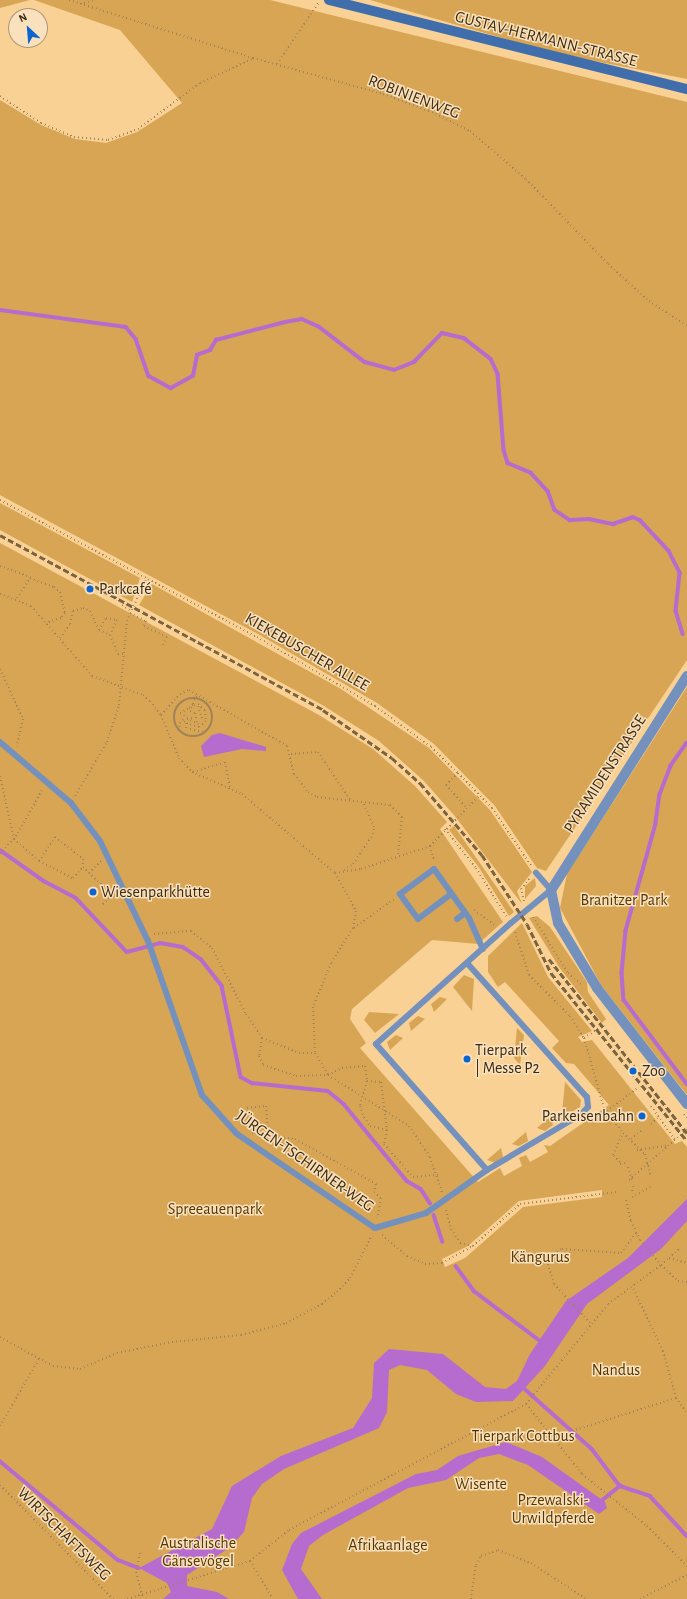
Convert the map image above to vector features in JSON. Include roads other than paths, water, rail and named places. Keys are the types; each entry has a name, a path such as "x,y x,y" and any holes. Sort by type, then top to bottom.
{"main road":[{"name":"GUSTAV-HERMANN-STRASSE","path":"328,0 687,89"}],"street":[{"name":"PYRAMIDENSTRASSE","path":"551,890 687,676"},
{"path":"551,890 558,923 597,988 687,1104"}],"lane":[{"name":"JÜRGEN-TSCHIRNER-WEG","path":"0,742 15,752 71,803 107,854 147,938 202,1094 237,1134 375,1228 426,1213 444,1202 487,1170"},
{"path":"451,894 418,919 400,894 434,870 451,894 467,910 483,949"},
{"path":"467,963 587,1097 588,1106 580,1114 487,1170 376,1044 467,963 483,949 502,932 510,923 551,890 536,873"},
{"path":"457,919 467,910"}],"waterway":[{"path":"0,310 126,327 136,339 149,376 171,388 193,376 197,355 210,350 216,340 302,319 318,326 365,362 394,370 414,362 442,333 464,338 491,359 498,374 504,450 508,463 531,473 548,491 555,510 570,520 589,519 613,524 633,517 640,520 669,551 680,573 676,611 683,634"},
{"path":"687,743 671,766 660,794 656,824 626,931 622,973 624,1000 687,1084"},
{"path":"0,850 44,881 76,898 127,952 160,943 183,947 201,959 222,986 241,1077 252,1083 328,1091 344,1104 407,1181 421,1189 430,1203"},
{"path":"434,1215 443,1242"},
{"path":"456,1266 474,1291 539,1340"},
{"path":"525,1389 592,1449 620,1486 650,1496 687,1536"},
{"path":"0,1461 118,1560 139,1568"},
{"path":"600,1502 620,1486"}],"railway":[{"path":"0,535 323,710 392,758 420,783 482,855 527,924 551,973 687,1141"},
{"path":"549,959 687,1133"}],"place":[{"name":"Parkcafé","path":"90,589"},
{"name":"Wiesenparkhütte","path":"93,892"},
{"name":"Tierpark | Messe P2","path":"467,1059"},
{"name":"Zoo","path":"633,1071"},
{"name":"Parkeisenbahn","path":"642,1116"}],"park label":[{"name":"Branitzer Park","path":"624,900"},
{"name":"Spreeauenpark","path":"215,1209"},
{"name":"Kängurus","path":"540,1257"},
{"name":"Nandus","path":"616,1370"},
{"name":"Tierpark Cottbus","path":"523,1436"},
{"name":"Wisente","path":"481,1484"},
{"name":"Przewalski- Urwildpferde","path":"553,1509"},
{"name":"Afrikaanlage","path":"388,1545"},
{"name":"Australische Gänsevögel","path":"198,1552"}]}
